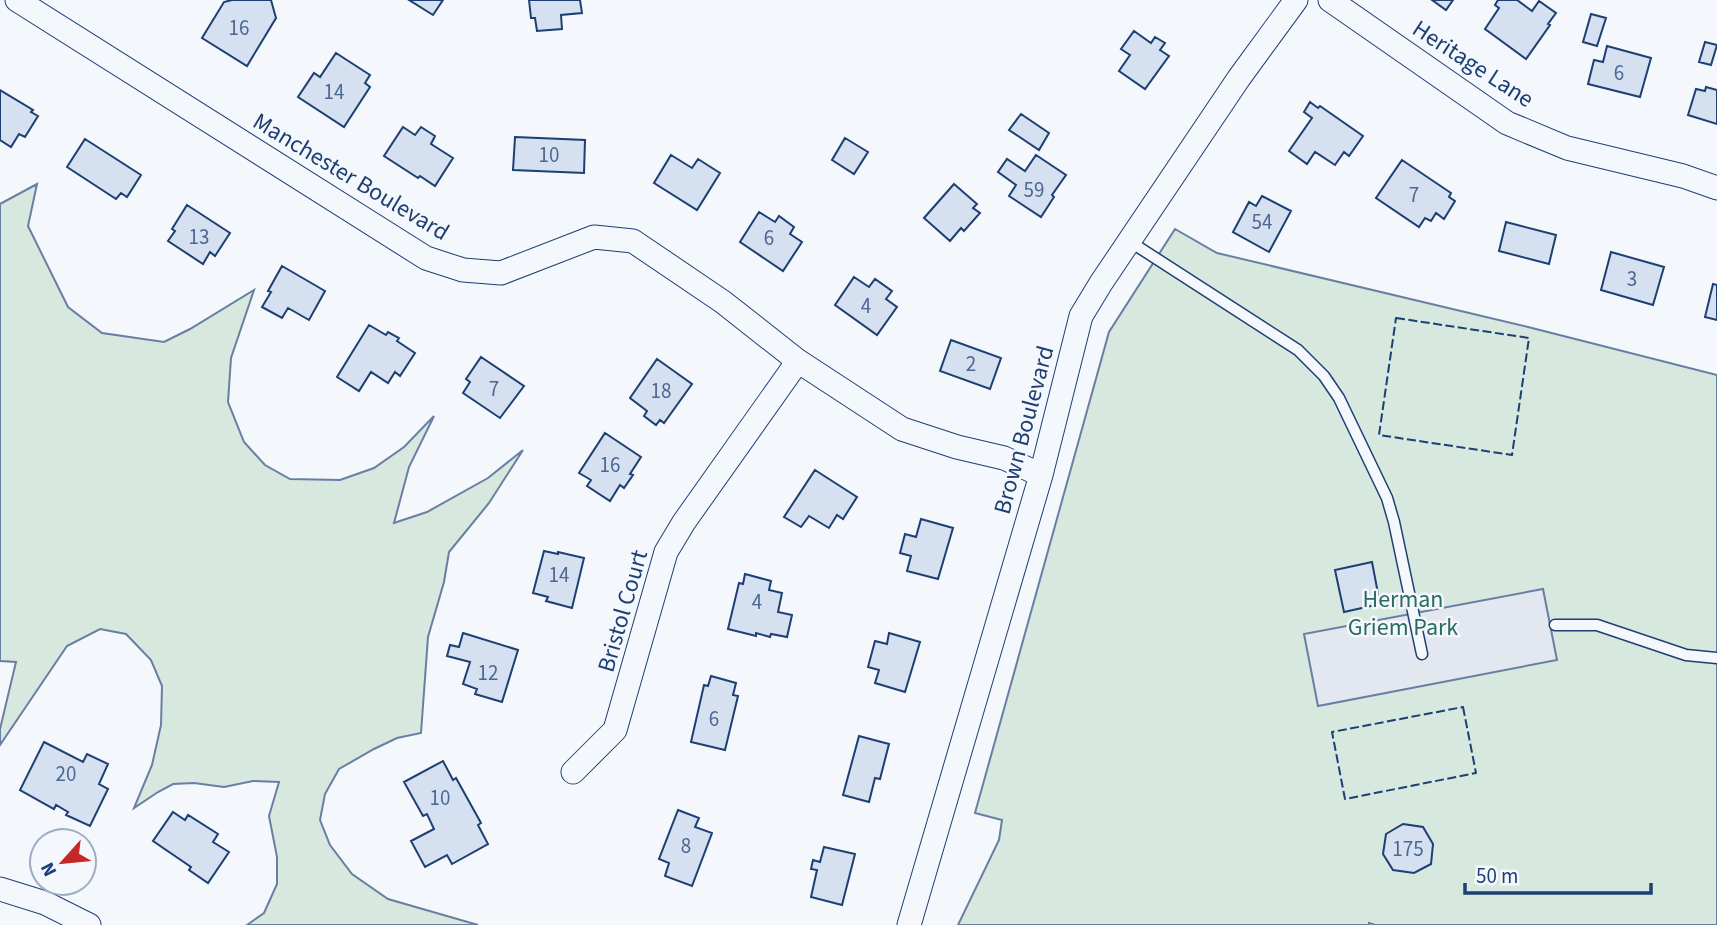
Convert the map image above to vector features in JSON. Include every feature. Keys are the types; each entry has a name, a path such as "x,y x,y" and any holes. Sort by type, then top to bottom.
{"street":[{"name":"Manchester Boulevard","path":"17,0 426,258 463,270 501,273 594,237 633,242 723,302 798,361 902,429 957,447 1004,458 1041,475"},
{"name":"Brown Boulevard","path":"909,925 1041,475 1081,316 1239,78 1296,0"},
{"name":"Heritage Lane","path":"1330,0 1507,122 1567,148 1683,176 1717,188"},
{"name":"Bristol Court","path":"573,772 615,730 666,552 684,522 798,361"},
{"path":"0,889 45,903 89,925"}],"lane":[{"path":"1129,241 1298,350 1324,376 1339,398 1387,498 1422,654"},
{"path":"1555,625 1597,625 1686,655 1717,658"}],"green space":[{"path":"37,184 28,226 68,307 102,333 164,342 254,290 231,358 228,402 244,442 265,465 290,479 340,480 374,468 404,447 434,416 409,467 394,523 427,512 488,478 523,450 489,503 449,552 444,582 428,637 421,733 397,738 339,769 325,794 320,820 330,845 352,874 388,899 478,925 247,925 264,913 277,884 277,857 269,816 279,782 253,781 224,787 194,783 173,784 134,808 152,765 161,725 162,686 151,660 126,634 100,629 67,646 0,745 0,729 16,662 0,661 0,204"},
{"name":"Herman Griem Park","path":"1175,229 1217,253 1717,375 1717,925 958,925 999,840 1002,820 975,813 1109,332"}],"shaded area":[{"path":"1543,589 1557,660 1318,706 1304,634"}],"building":[{"path":"271,0 276,18 247,66 202,38 224,2"},
{"path":"409,0 443,0 433,15"},
{"path":"529,0 580,0 582,13 561,15 562,29 537,31 535,18 531,18"},
{"path":"1432,0 1453,0 1446,10"},
{"path":"1498,0 1517,0 1532,11 1539,1 1556,13 1526,59 1485,29 1499,8 1495,5"},
{"path":"1591,14 1606,18 1597,46 1583,42"},
{"path":"1134,31 1151,43 1155,37 1165,43 1160,50 1169,56 1145,89 1119,71 1130,55 1121,49"},
{"path":"1705,42 1717,45 1711,65 1699,62"},
{"path":"1607,46 1651,58 1640,97 1588,84 1594,60 1603,62"},
{"path":"336,53 370,75 365,83 370,87 344,127 298,97 314,73 320,77"},
{"path":"1706,87 1717,90 1717,124 1688,115 1696,89 1705,91"},
{"path":"0,90 33,110 31,112 38,116 25,137 19,134 11,147 0,140"},
{"path":"1310,102 1363,136 1349,156 1344,152 1335,165 1315,152 1307,164 1289,151 1312,118 1304,112"},
{"path":"1021,114 1049,133 1039,150 1009,130"},
{"path":"403,127 415,135 421,127 435,136 431,144 453,158 435,186 384,156"},
{"path":"515,137 585,140 584,173 513,170"},
{"path":"845,138 868,152 854,174 832,160"},
{"path":"85,139 141,175 127,197 121,193 116,199 67,167"},
{"path":"671,155 692,168 698,159 720,173 697,210 654,183"},
{"path":"1036,155 1066,175 1041,217 1009,196 1016,185 998,172 1007,159 1025,171"},
{"path":"1402,160 1451,193 1449,197 1455,201 1444,219 1436,213 1431,221 1425,218 1419,227 1376,198"},
{"path":"954,184 977,204 973,208 980,213 964,231 961,228 950,241 924,218"},
{"path":"1262,196 1291,211 1269,252 1233,232 1249,202 1256,206"},
{"path":"187,205 230,233 215,256 210,252 203,264 168,241"},
{"path":"759,212 775,222 779,216 794,227 790,234 802,242 783,271 740,242"},
{"path":"1506,222 1556,235 1549,264 1499,251"},
{"path":"1611,252 1664,267 1653,305 1601,290"},
{"path":"282,266 325,291 309,320 288,308 282,318 262,307"},
{"path":"854,277 869,287 875,279 892,291 886,299 897,307 877,335 835,305"},
{"path":"1713,284 1717,285 1717,320 1705,317"},
{"path":"369,325 386,335 388,332 399,338 397,341 415,353 400,376 395,372 388,383 371,372 359,391 337,377"},
{"path":"951,340 1001,358 990,389 940,371"},
{"path":"481,357 524,386 500,418 463,393 470,382 466,379"},
{"path":"657,359 692,384 664,423 660,420 656,425 644,416 647,411 630,398"},
{"path":"605,433 641,457 624,488 620,485 610,501 587,486 591,480 579,473"},
{"path":"815,470 857,497 843,519 837,515 829,528 809,516 801,527 784,517"},
{"path":"921,519 953,528 938,579 907,571 911,556 900,553 905,534 916,537"},
{"path":"544,551 584,558 572,608 546,601 548,597 533,593"},
{"path":"1372,562 1380,604 1344,612 1335,570"},
{"path":"745,574 771,581 769,590 782,593 778,612 792,615 787,637 771,634 770,637 756,633 756,636 728,629 739,583 743,584"},
{"path":"463,633 518,650 502,702 475,694 477,689 463,684 470,662 447,656 450,645 459,647"},
{"path":"889,633 920,642 905,692 875,683 879,670 868,667 875,641 887,644"},
{"path":"711,676 736,683 733,695 738,696 725,750 691,742 704,685 708,686"},
{"path":"859,736 889,744 880,779 875,778 869,802 843,795"},
{"path":"44,742 83,762 87,754 108,764 99,784 108,789 90,826 66,815 68,812 56,805 54,809 20,790"},
{"path":"443,761 453,780 456,778 481,823 478,825 488,844 452,864 447,855 425,867 411,841 434,829 427,814 423,816 404,782"},
{"path":"678,810 699,818 695,827 712,833 692,886 665,876 669,863 659,859"},
{"path":"173,812 185,820 188,815 218,834 213,842 229,852 208,883 189,870 191,867 153,841"},
{"path":"1403,824 1423,827 1433,844 1431,864 1414,873 1393,870 1383,854 1386,834"},
{"path":"824,847 855,854 842,905 811,897 817,870 811,869 813,860 820,862"}],"fence":[{"path":"1396,318 1529,338 1512,455 1379,435 1396,318"},
{"path":"1463,707 1476,773 1345,799 1332,732 1463,707"}]}
